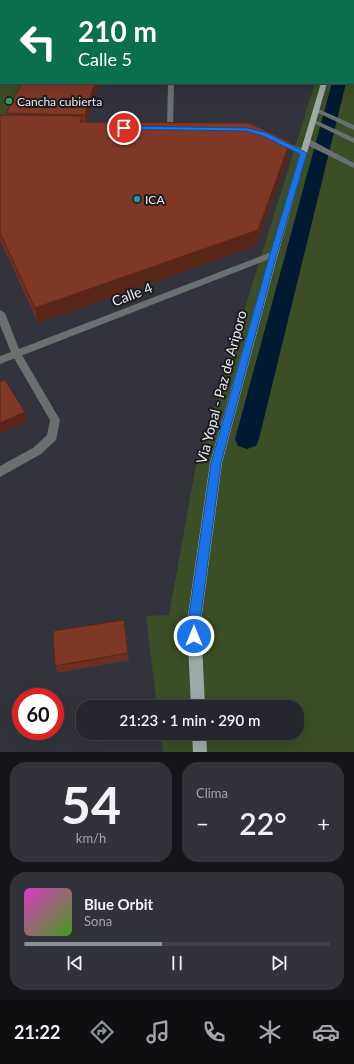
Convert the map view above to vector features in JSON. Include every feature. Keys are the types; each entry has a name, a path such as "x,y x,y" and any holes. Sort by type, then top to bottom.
{"main road":[{"name":"Via Yopal - Paz de Ariporo","path":"198,700 194,622 216,463 274,254 308,143 324,84"},
{"path":"199,740 200,752"}],"street":[{"path":"170,129 171,84"},
{"path":"317,110 354,128"},
{"path":"314,121 354,141"},
{"path":"271,138 304,153"},
{"path":"308,143 352,165"},
{"name":"Calle 4","path":"0,360 274,254"},
{"path":"0,313 16,353 55,420 52,437 37,451 0,472"}],"green space":[{"name":"Cancha cubierta","path":"0,84 28,85 11,115 0,117"},
{"path":"315,84 354,84 354,752 163,752 162,740 304,740 304,700 156,700 146,616 169,615 196,465"}],"building":[{"path":"21,84 96,84 85,115 6,113"},
{"name":"ICA","path":"1,115 82,116 80,122 249,123 290,142 258,230 35,308 0,233"},
{"path":"5,380 25,412 0,423 0,382"},
{"path":"124,620 128,653 55,666 53,631"}],"waterway":[{"path":"247,439 339,84"}],"place":[{"name":"Cancha cubierta","path":"9,101"},
{"name":"ICA","path":"137,199"}],"route":[{"path":"124,128 247,130 265,134 304,153 274,254 216,463 194,622 194,636"}]}
